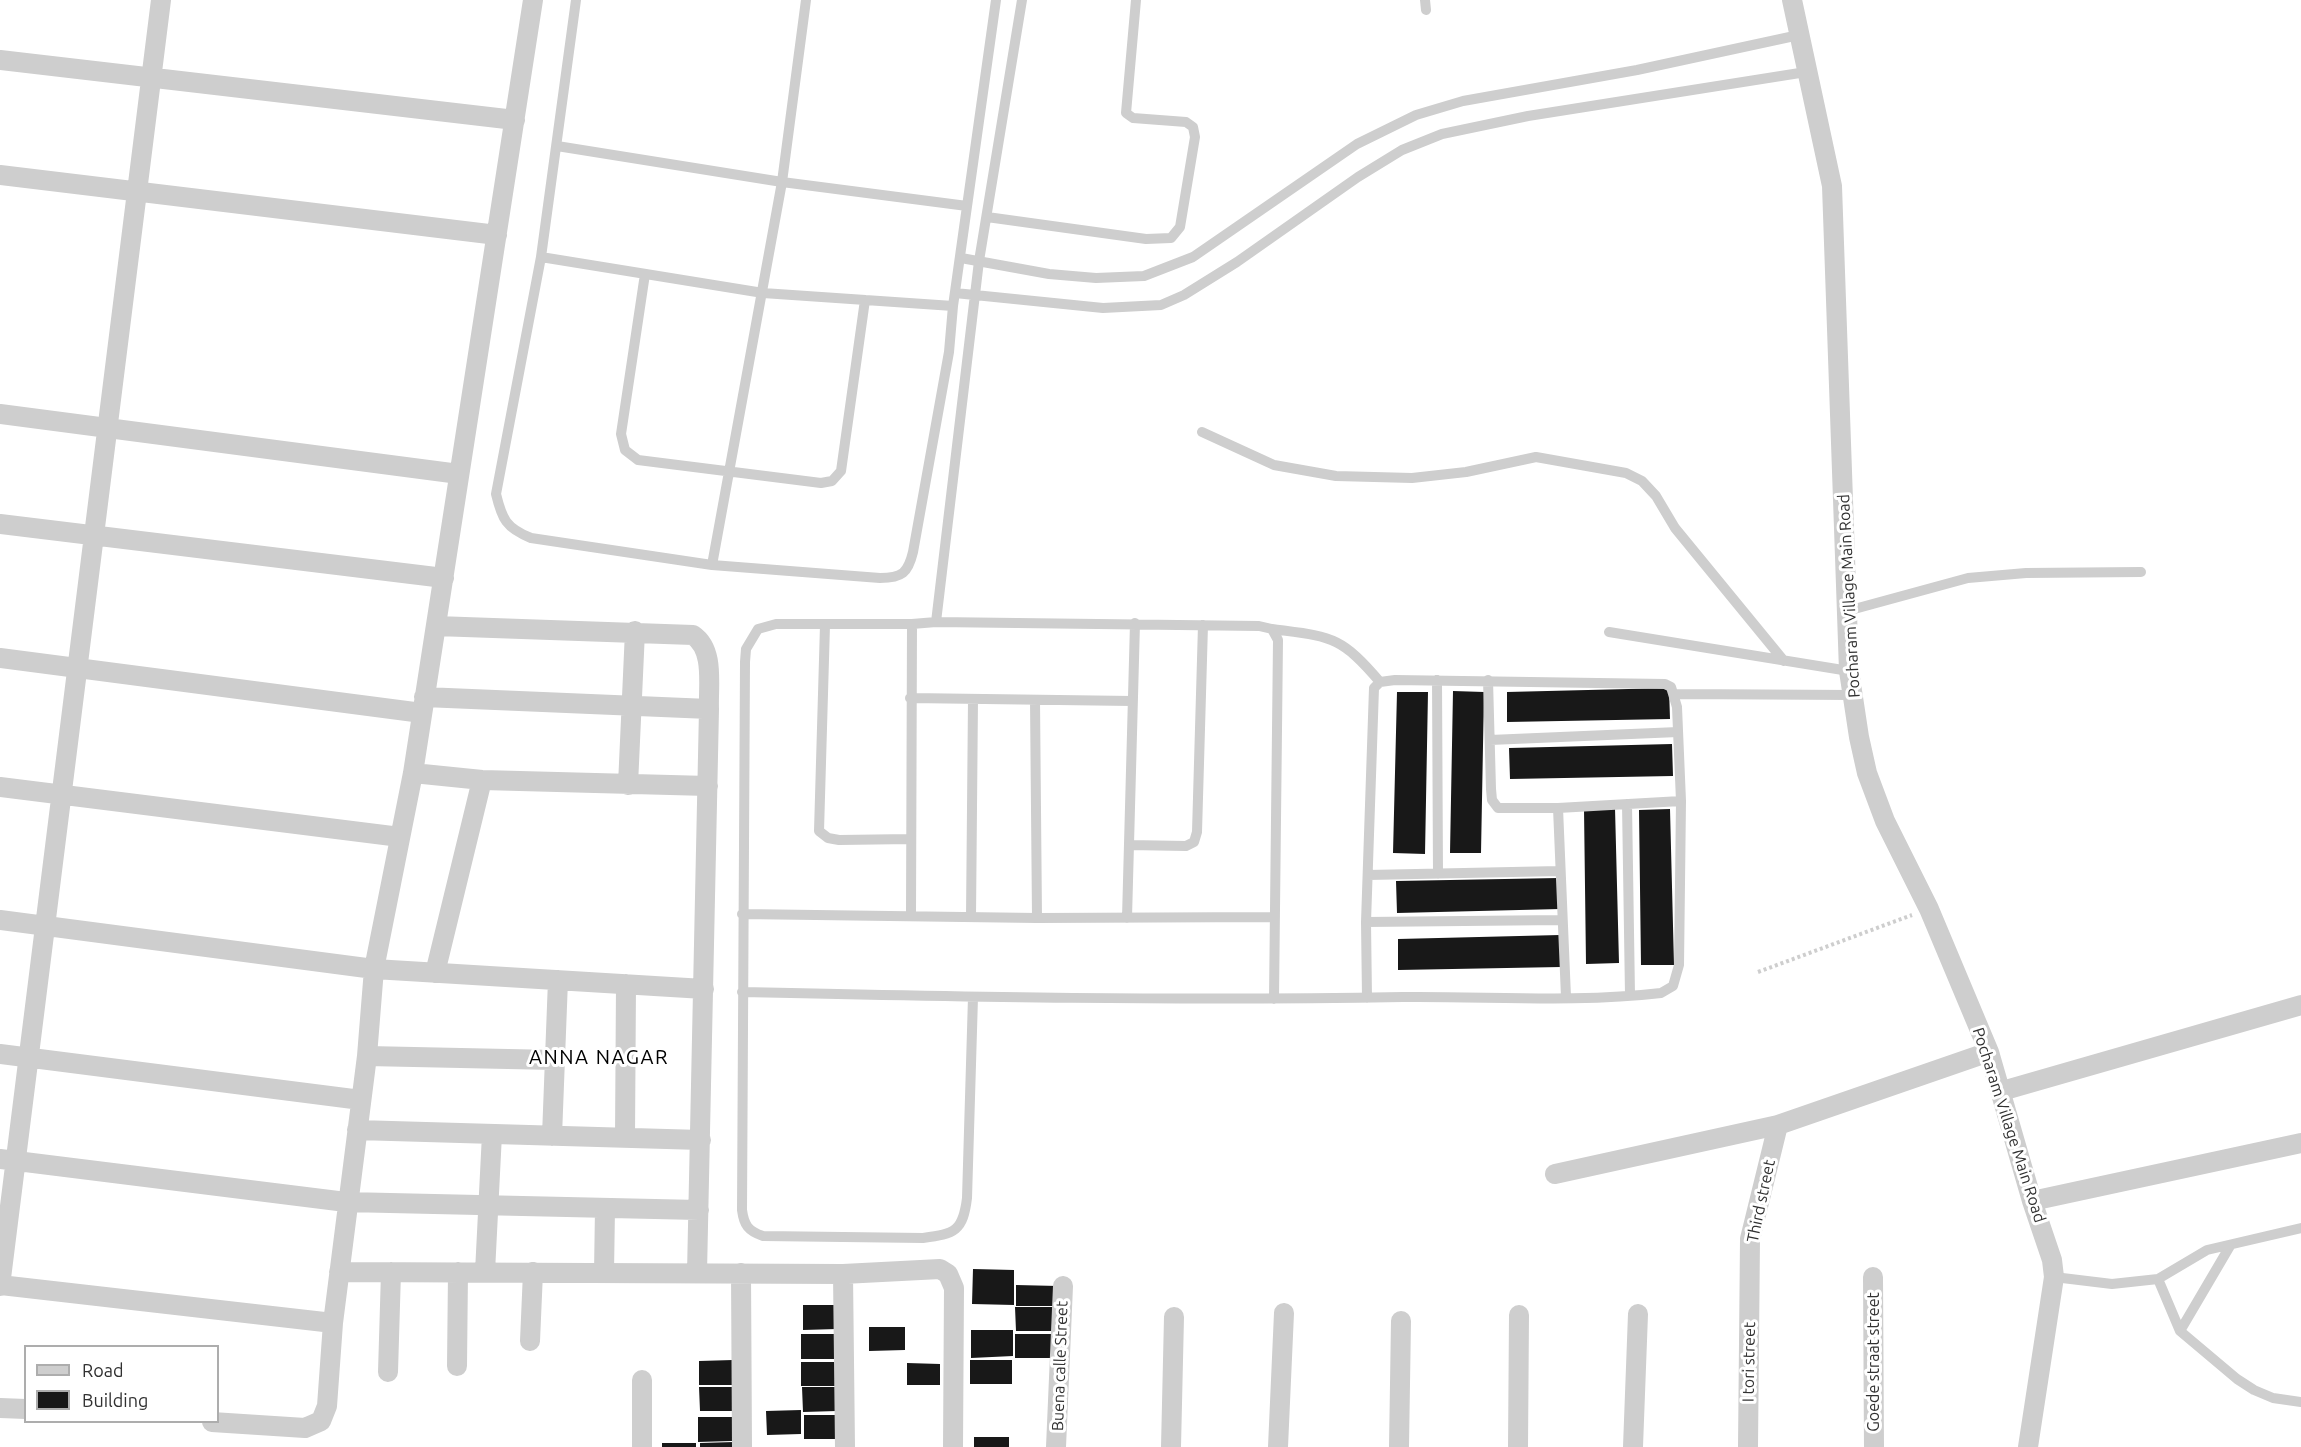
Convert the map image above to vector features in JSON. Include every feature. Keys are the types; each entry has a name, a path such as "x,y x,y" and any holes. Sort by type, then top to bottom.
{"street":[{"path":"161,0 29,1057 8,1160 0,1286 333,1323"},
{"path":"219,1422 305,1428 321,1421 327,1406 346,1202 367,1056 374,969 413,772 533,0"},
{"name":"Pocharam Village Main Road","path":"1792,0 1832,186 1850,671 1867,773 1885,821 1929,909 1989,1052 2032,1201 2052,1260 2054,1276 2028,1447"},
{"path":"0,60 515,120"},
{"path":"0,175 497,235"},
{"path":"0,414 459,474"},
{"path":"0,524 444,578"},
{"path":"436,626 635,631 693,635 698,638 708,656 708,786 697,1273"},
{"path":"628,784 635,631"},
{"path":"0,658 77,670 423,705 631,706 709,709"},
{"path":"413,772 482,780 708,786"},
{"path":"435,973 482,780"},
{"path":"0,787 400,837"},
{"path":"0,920 374,969 704,989"},
{"path":"552,1136 558,980"},
{"path":"625,1137 626,984"},
{"path":"2002,1091 2301,1005"},
{"path":"1555,1174 1778,1125 1989,1052"},
{"path":"0,1054 361,1100"},
{"path":"367,1056 555,1060"},
{"name":"Third street","path":"1749,1277 1750,1239 1778,1125"},
{"path":"357,1130 701,1140"},
{"path":"485,1272 492,1134"},
{"path":"2032,1201 2301,1143"},
{"path":"8,1160 346,1202 699,1210"},
{"path":"604,1273 605,1208"},
{"path":"339,1272 843,1274 940,1269 952,1280 953,1447"},
{"path":"388,1372 391,1272"},
{"path":"457,1366 458,1272"},
{"path":"530,1341 533,1272"},
{"path":"741,1273 742,1447"},
{"path":"843,1274 845,1447"},
{"name":"I tori street","path":"1748,1447 1749,1277"},
{"name":"Goede straat street","path":"1874,1277 1874,1447"},
{"name":"Buena calle Street","path":"1056,1447 1063,1286"},
{"path":"1278,1447 1284,1313"},
{"path":"1633,1447 1638,1314"},
{"path":"1518,1447 1519,1315"},
{"path":"1171,1447 1174,1317"},
{"path":"1399,1447 1401,1321"},
{"path":"642,1380 642,1447"},
{"path":"0,1408 24,1409"}],"lane":[{"path":"576,0 541,258 495,494 501,514 513,530 531,538 712,565 880,578 905,574 913,552 949,352 966,206 996,0"},
{"path":"712,565 782,182 806,0"},
{"path":"936,622 979,261 1022,0"},
{"path":"987,217 1146,239 1171,238 1180,226 1195,137 1193,127 1186,122 1133,118 1126,113 1136,0"},
{"path":"961,258 1049,274 1096,278 1144,276 1193,256 1357,144 1416,115 1463,101 1637,70 1799,35"},
{"path":"955,293 1103,308 1161,305 1184,295 1237,262 1366,171 1402,150 1442,134 1528,116 1806,72"},
{"path":"557,146 782,182 966,206"},
{"path":"541,258 763,293 953,306"},
{"path":"645,274 621,434 625,450 638,460 821,483 837,477 841,471 865,300"},
{"path":"1202,432 1274,465 1336,476 1412,478 1466,472 1536,457 1626,473 1642,481 1656,496 1675,528 1784,661"},
{"path":"1847,611 1968,578 2026,573 2141,572"},
{"path":"973,997 967,1198 964,1220 960,1227 946,1235 923,1238 763,1236 752,1233 746,1226 742,1210 742,914 746,649 751,638 766,626 936,622 1259,626 1324,636 1338,642 1352,650 1380,682"},
{"path":"1127,918 1135,623"},
{"path":"825,624 819,831 828,838 839,840 911,839"},
{"path":"911,915 912,624"},
{"path":"1129,845 1186,846 1194,842 1197,832 1203,625"},
{"path":"1272,629 1278,640 1274,999"},
{"path":"1608,633 1850,671"},
{"path":"742,992 973,997 1274,999 1566,997 1661,993 1674,986 1677,977 1681,801 1675,694 1665,684 1437,680 1380,682 1374,688 1366,922 1367,998"},
{"path":"1437,680 1438,874"},
{"path":"1488,680 1494,805 1503,809 1558,808 1681,801"},
{"path":"1675,694 1853,695"},
{"path":"910,698 1132,701"},
{"path":"971,917 973,699"},
{"path":"1035,700 1037,918"},
{"path":"1490,740 1678,732"},
{"path":"1627,804 1630,995"},
{"path":"1558,808 1566,997"},
{"path":"1368,875 1560,871"},
{"path":"742,914 1037,918 1275,917"},
{"path":"1366,922 1562,920"},
{"path":"2054,1276 2112,1284 2158,1279 2207,1250 2301,1228"},
{"path":"2180,1331 2230,1246"},
{"path":"2158,1279 2180,1331 2237,1379 2254,1390 2273,1398 2301,1402"}],"path":[{"path":"1758,972 1929,909"}],"building":[{"path":"1669,688 1670,719 1507,722 1507,692"},
{"path":"1453,691 1484,692 1481,853 1450,853"},
{"path":"1397,692 1428,692 1425,854 1393,853"},
{"path":"1672,744 1673,776 1510,779 1509,748"},
{"path":"1615,808 1619,963 1586,964 1584,809"},
{"path":"1670,809 1674,965 1641,965 1639,810"},
{"path":"1559,878 1560,909 1397,913 1396,881"},
{"path":"1560,935 1561,967 1398,970 1398,939"},
{"path":"973,1269 1014,1270 1014,1305 972,1304"},
{"path":"1016,1285 1058,1286 1057,1306 1016,1306"},
{"path":"803,1305 837,1305 837,1329 803,1330"},
{"path":"1015,1307 1058,1307 1058,1331 1016,1331"},
{"path":"869,1327 905,1327 905,1350 869,1351"},
{"path":"971,1330 1013,1330 1013,1356 971,1358"},
{"path":"801,1334 836,1334 836,1359 801,1359"},
{"path":"1015,1334 1057,1334 1057,1358 1015,1358"},
{"path":"733,1360 733,1385 699,1385 699,1361"},
{"path":"970,1360 1012,1360 1012,1384 970,1384"},
{"path":"801,1362 835,1362 836,1386 801,1386"},
{"path":"907,1363 940,1364 940,1385 907,1385"},
{"path":"699,1387 734,1387 734,1411 700,1411"},
{"path":"802,1387 837,1387 837,1411 803,1412"},
{"path":"801,1410 801,1434 767,1435 766,1411"},
{"path":"804,1415 839,1415 839,1439 804,1439"},
{"path":"698,1417 732,1417 732,1441 698,1442"},
{"path":"974,1437 1009,1437 1009,1447 974,1447"},
{"path":"734,1442 734,1447 700,1447 700,1443"},
{"path":"662,1443 696,1443 696,1447 662,1447"}],"district":[{"name":"ANNA NAGAR","path":"599,1057"}]}
